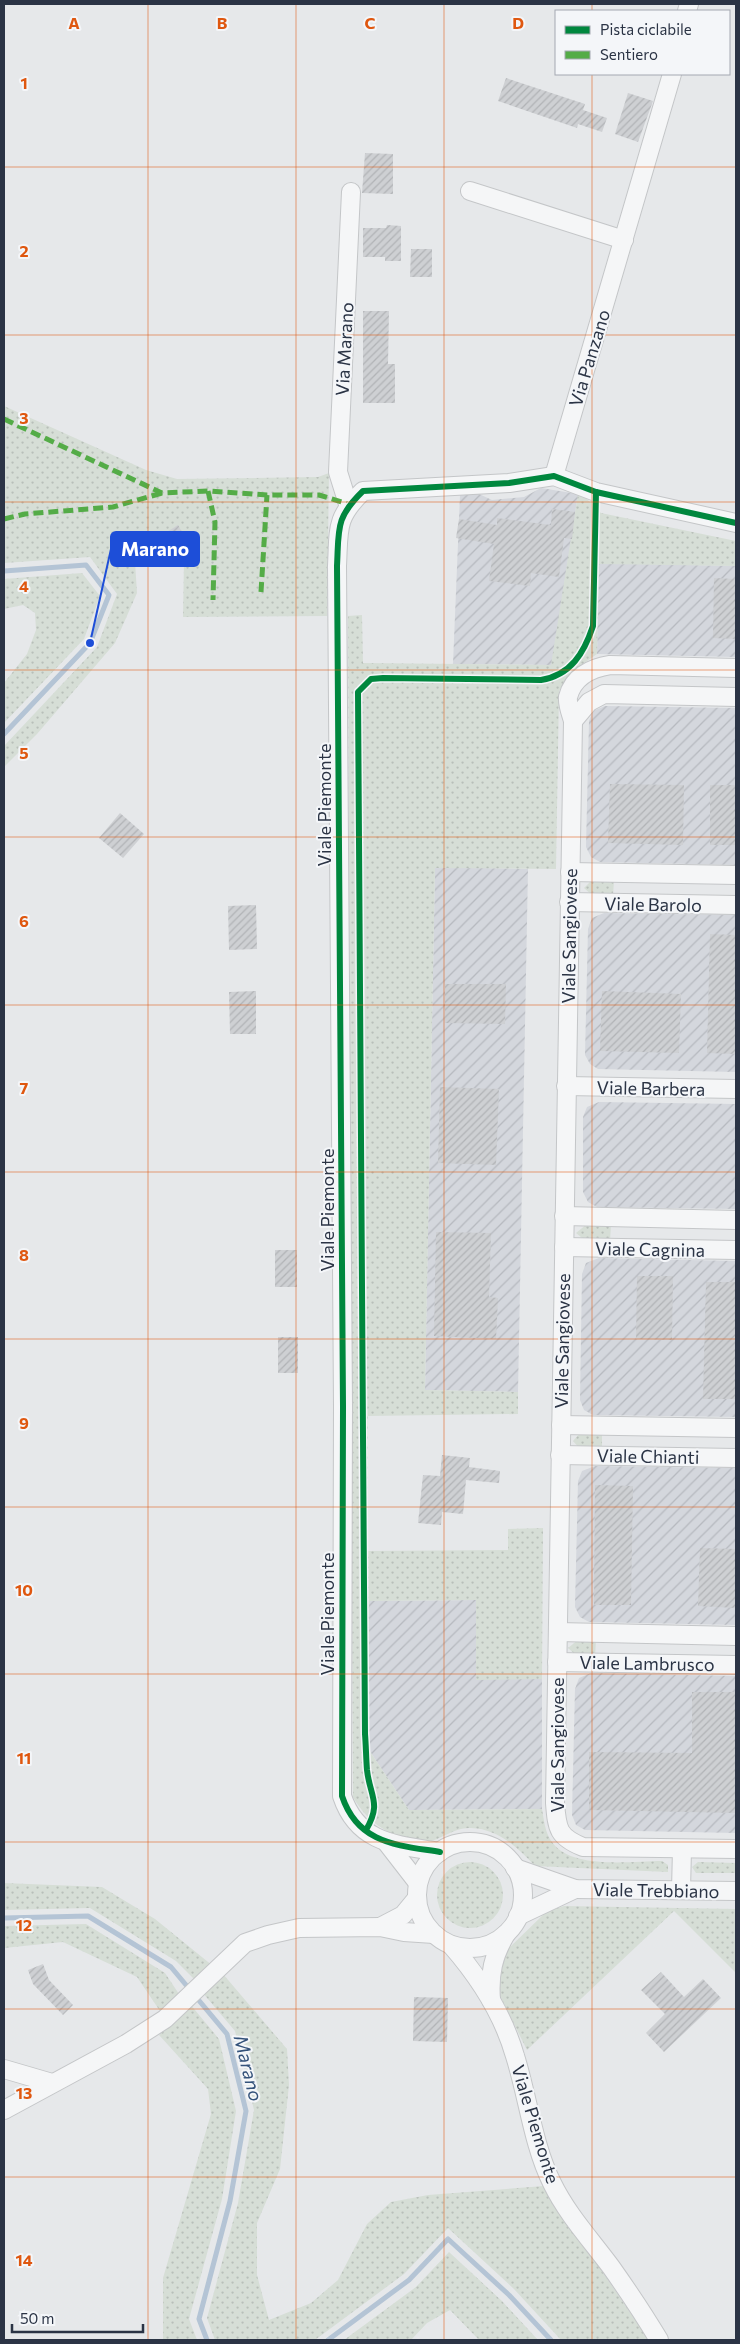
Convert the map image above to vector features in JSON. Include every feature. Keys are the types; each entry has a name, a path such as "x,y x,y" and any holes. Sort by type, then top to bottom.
{"street":[{"name":"Via Panzano","path":"554,476 672,75"},
{"path":"470,191 624,240"},
{"name":"Via Marano","path":"348,504 338,472 351,192"},
{"path":"348,504 362,491 509,483 554,476 596,492 736,523"},
{"name":"Viale Piemonte","path":"348,504 339,521 337,566 343,1396 342,1796 347,1810 354,1820 386,1843 418,1890"},
{"name":"Viale Sangiovese","path":"736,668 610,665 594,667 578,679 568,698 572,721 570,902 555,1803 558,1829 564,1837 583,1847 736,1849"},
{"path":"572,721 588,702 604,694 736,697"},
{"name":"Viale Barolo","path":"570,872 736,875"},
{"name":"Viale Barolo","path":"570,902 736,905"},
{"name":"Viale Barbera","path":"566,1086 736,1090"},
{"name":"Viale Cagnina","path":"564,1216 736,1220"},
{"name":"Viale Cagnina","path":"564,1247 736,1250"},
{"name":"Viale Chianti","path":"561,1425 736,1428"},
{"name":"Viale Chianti","path":"560,1455 736,1458"},
{"name":"Viale Lambrusco","path":"558,1632 736,1636"},
{"name":"Viale Lambrusco","path":"557,1662 736,1665"},
{"path":"380,1927 403,1915 418,1890 430,1860 455,1844 472,1842 489,1846 504,1854 515,1868 521,1883 522,1900 518,1916 506,1933 494,1942 480,1947 466,1948 451,1945 434,1934 422,1918 418,1890"},
{"name":"Viale Piemonte","path":"386,1843 440,1852"},
{"path":"681,1890 682,1849"},
{"name":"Viale Trebbiano","path":"515,1868 575,1889 736,1891"},
{"name":"Viale Trebbiano","path":"518,1916 575,1889"},
{"path":"4,2110 126,2044 165,2019 209,1979 227,1957 245,1943 268,1935 299,1928 380,1927 404,1932 434,1934"},
{"name":"Viale Piemonte","path":"491,2000 491,1969 495,1952 506,1933"},
{"name":"Viale Piemonte","path":"451,1945 491,2000 515,2054 532,2122 552,2183 571,2214 638,2307 659,2340"},
{"path":"4,2070 52,2083"}],"shaded area":[{"path":"4,406 146,470 177,479 318,477 329,473 327,616 183,617 184,561 134,546 137,593 115,643 37,734 4,767 4,746 97,647 117,594 90,557 4,563"},
{"path":"541,488 578,494 552,665 453,664 460,495 479,494 492,500 524,497"},
{"path":"578,494 582,494 601,513 736,541 736,566 599,564 597,654 570,673 559,691 556,869 435,868 425,1390 518,1392 518,1414 368,1416 368,1551 508,1550 508,1529 543,1528 542,1679 476,1680 476,1600 369,1601 369,1750 409,1810 542,1809 545,1826 552,1842 561,1851 573,1857 603,1862 662,1861 668,1865 668,1872 535,1866 506,1840 481,1829 459,1829 427,1842 403,1838 378,1825 364,1813 353,1797 348,616 362,615 363,663 551,665"},
{"path":"599,563 736,566 736,657 597,654"},
{"path":"82,573 100,596 84,639 4,723 4,683 27,654 36,630 35,613 23,605 4,609 4,579"},
{"path":"605,706 736,708 736,865 600,862 591,857 586,847 589,721 593,711"},
{"path":"435,867 528,869 518,1392 425,1390"},
{"path":"593,879 614,880 613,896 593,896 584,888"},
{"path":"604,913 736,915 736,1072 598,1069 590,1064 585,1055 588,929 592,918"},
{"path":"599,1102 736,1104 736,1209 597,1207 588,1202 583,1192 583,1117 587,1107"},
{"path":"587,1224 611,1224 610,1242 587,1242 576,1233"},
{"path":"599,1258 736,1261 736,1417 593,1415 584,1410 580,1400 582,1274 586,1263"},
{"path":"581,1432 602,1433 602,1449 580,1449 573,1441"},
{"path":"595,1466 736,1468 736,1625 589,1622 580,1617 575,1607 578,1481 582,1471"},
{"path":"476,1600 476,1679 542,1679 542,1809 409,1810 369,1750 369,1601"},
{"path":"578,1640 596,1640 595,1657 578,1657 568,1648"},
{"path":"591,1673 736,1676 736,1833 585,1830 576,1825 572,1815 575,1689 579,1678"},
{"path":"470,1862 482,1865 493,1872 500,1883 503,1895 500,1907 493,1918 482,1925 470,1928 458,1925 447,1918 440,1907 437,1895 440,1883 447,1872 458,1865"},
{"path":"698,1862 736,1863 736,1873 696,1873 692,1867"},
{"path":"4,1883 102,1887 155,1919 213,1966 197,1982 176,1961 90,1908 4,1910"},
{"path":"564,1906 736,1909 736,1973 674,1911 527,2050 498,1992 499,1964 506,1951 546,1912"},
{"path":"86,1924 165,1973 181,1997 162,2014 137,1977 63,1942 4,1948 4,1926"},
{"path":"223,1974 287,2049 289,2085 280,2169 257,2223 257,2275 269,2320 311,2303 338,2280 367,2224 391,2202 428,2195 544,2186 649,2340 561,2340 514,2289 448,2228 404,2274 315,2340 215,2340 207,2318 238,2203 254,2110 235,2031 202,1992"},
{"path":"190,2004 219,2039 236,2111 222,2199 189,2319 197,2340 163,2340 163,2278 211,2114 208,2089 159,2035"},
{"path":"449,2252 502,2301 538,2340 479,2340 450,2310 427,2323 411,2340 344,2340 416,2287"}],"building":[{"path":"506,78 585,104 583,110 607,118 602,132 578,124 577,128 498,101"},
{"path":"628,93 653,101 638,142 615,134"},
{"path":"365,153 393,154 393,194 362,193"},
{"path":"387,225 401,226 401,261 385,261 385,257 363,257 363,228 386,228"},
{"path":"411,249 432,249 432,277 410,277"},
{"path":"363,311 389,311 388,364 395,364 395,403 363,403"},
{"path":"552,509 575,512 572,539 564,538 559,577 531,573 530,586 489,581 494,544 456,538 459,519 497,525 497,518 551,525"},
{"path":"178,525 185,537 170,547 162,535"},
{"path":"714,578 736,579 736,639 713,638"},
{"path":"610,784 684,785 683,845 608,843"},
{"path":"710,785 736,785 736,845 710,845"},
{"path":"120,813 144,834 123,858 99,838"},
{"path":"256,905 257,949 229,950 228,906"},
{"path":"710,934 736,935 736,1054 707,1053"},
{"path":"445,984 506,984 505,1024 445,1023"},
{"path":"256,991 256,1034 230,1034 229,992"},
{"path":"602,991 681,994 679,1053 600,1051"},
{"path":"440,1087 499,1089 496,1165 438,1163"},
{"path":"436,1232 491,1233 489,1297 498,1298 496,1339 434,1336"},
{"path":"275,1250 297,1250 297,1287 275,1287"},
{"path":"637,1276 673,1276 672,1340 636,1339"},
{"path":"706,1282 736,1282 736,1399 703,1399"},
{"path":"278,1337 298,1337 298,1373 278,1373"},
{"path":"442,1455 470,1458 469,1467 500,1471 499,1483 466,1480 463,1514 442,1512 441,1525 418,1523 423,1475 440,1476"},
{"path":"595,1485 633,1486 631,1605 594,1605"},
{"path":"700,1548 736,1549 736,1608 698,1606"},
{"path":"692,1692 736,1692 736,1813 589,1810 589,1752 692,1753"},
{"path":"43,1964 49,1980 73,2005 63,2015 33,1984 28,1970"},
{"path":"661,1972 684,1997 703,1979 721,1998 664,2052 646,2033 665,2014 641,1990"},
{"path":"414,1997 448,1998 447,2042 413,2041"}],"waterway":[{"name":"Marano","path":"4,571 86,565 109,595 90,643 4,734"},
{"name":"Marano","path":"4,1918 88,1916 171,1967 227,2034 246,2111 230,2201 199,2319 207,2340"},
{"name":"Marano","path":"328,2340 409,2280 448,2239 509,2295 551,2340"}],"marked path":[{"path":"4,419 162,493 208,491 267,495 319,495 348,504"},
{"path":"208,491 215,522 213,600"},
{"path":"4,519 25,514 113,507 162,493"},
{"path":"261,592 267,495"}],"cycle path":[{"path":"440,1852 394,1844 369,1833 358,1824 349,1812 342,1796 343,1406 337,566 340,525 347,509 363,491 509,483 554,476 596,492 736,523"},
{"path":"366,1830 371,1821 374,1800 368,1779 365,1734 358,692 371,679 541,680 561,673 568,668 581,654 593,626 596,492"}],"place":[{"name":"Marano","path":"90,643"}]}
